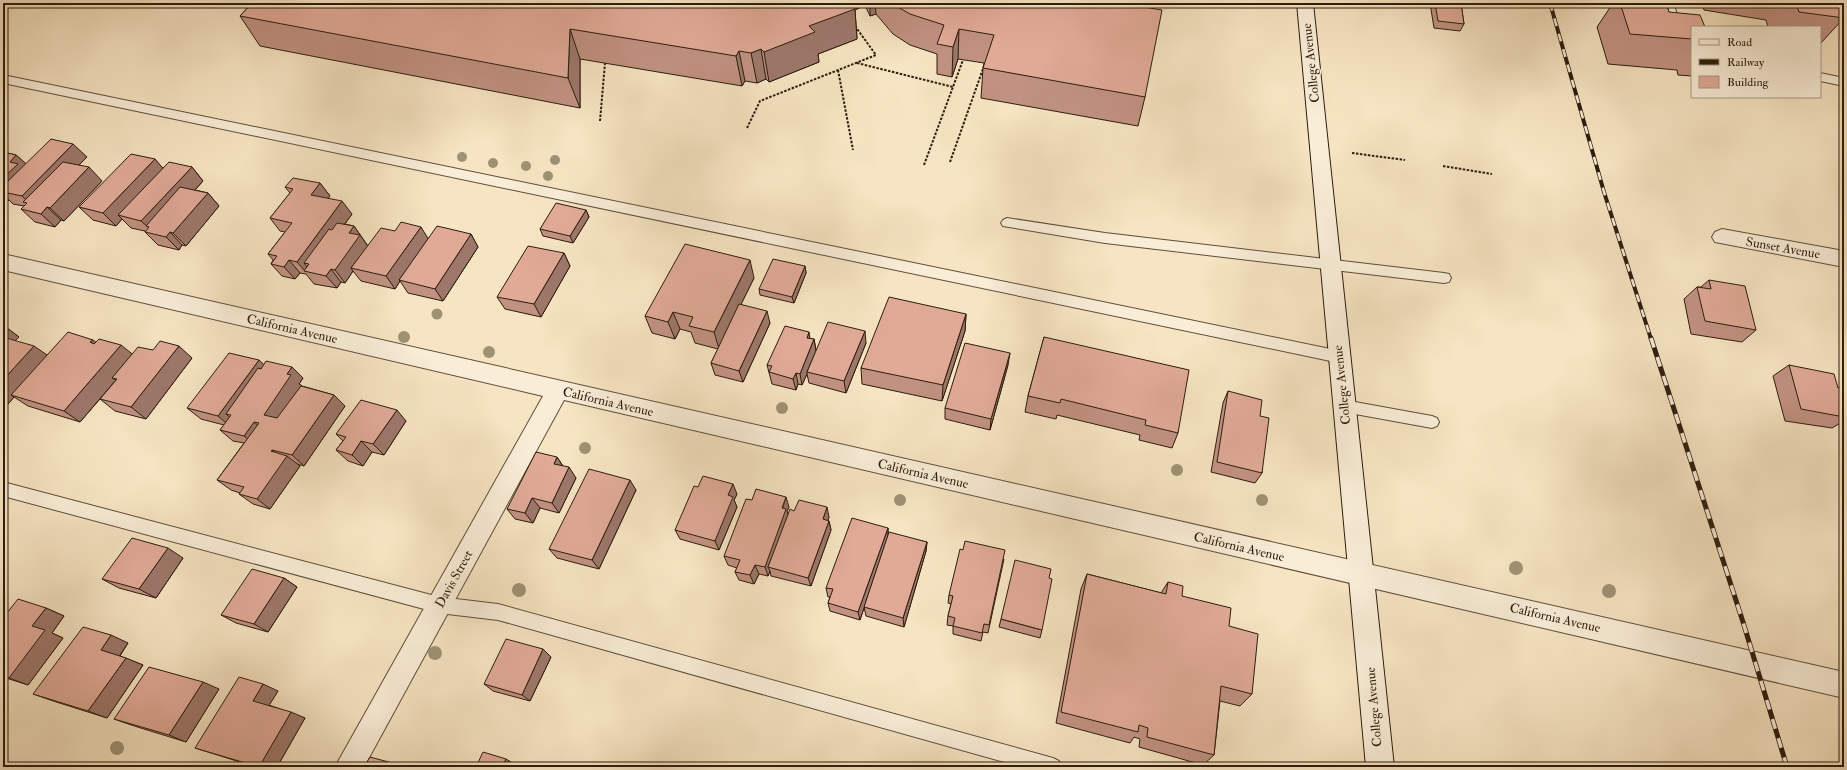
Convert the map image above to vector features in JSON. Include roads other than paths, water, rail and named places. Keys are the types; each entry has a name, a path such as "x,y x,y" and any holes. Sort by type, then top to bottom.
{"street":[{"name":"College Avenue","path":"1305,3 1380,767"},
{"name":"Sunset Avenue","path":"1722,237 1844,259"},
{"name":"California Avenue","path":"3,262 1844,685"},
{"name":"Davis Street","path":"349,767 558,390"}],"lane":[{"path":"1668,3 1678,32 1691,38"},
{"path":"1821,77 1844,82"},
{"path":"3,79 1340,357"},
{"path":"1007,223 1105,238 1444,278"},
{"path":"1344,406 1432,422"},
{"path":"3,489 439,605 498,612 1053,767"}],"railway":[{"path":"1550,3 1604,192 1651,339"},
{"path":"1651,338 1743,622 1787,767"}]}
